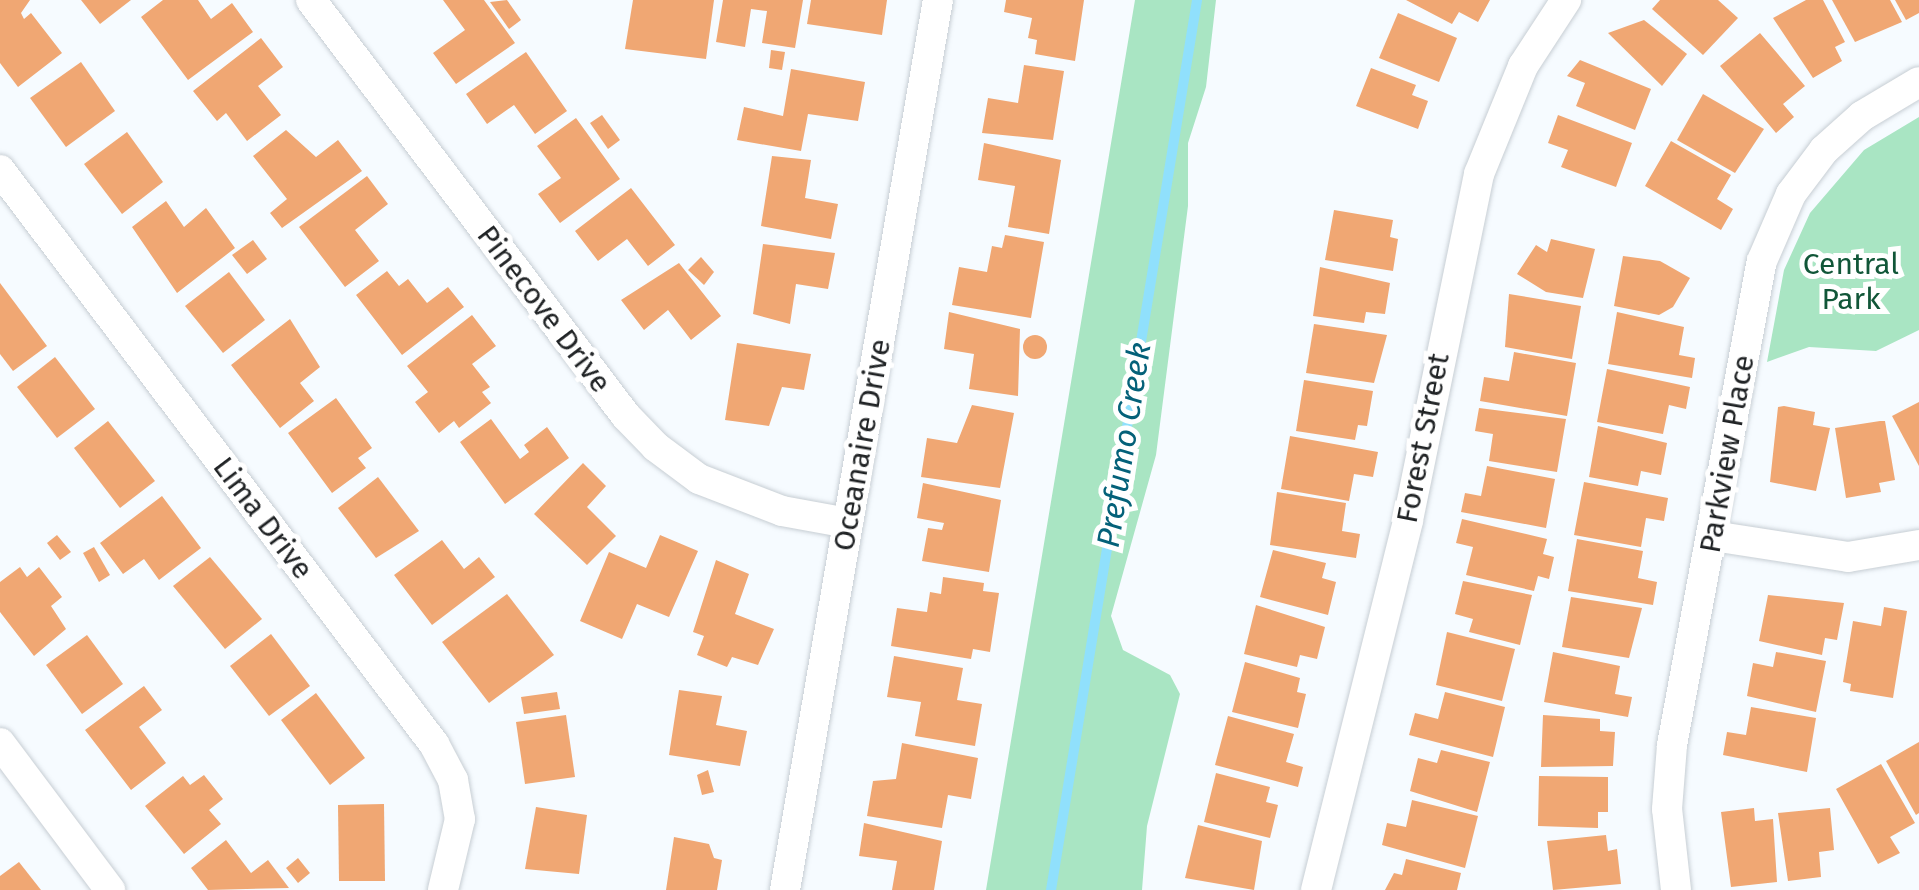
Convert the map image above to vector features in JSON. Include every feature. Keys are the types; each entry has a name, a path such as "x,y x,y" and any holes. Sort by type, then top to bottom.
{"street":[{"name":"Pinecove Drive","path":"310,0 626,416 656,447 699,479 782,511 848,522"},
{"name":"Oceanaire Drive","path":"785,890 938,0"},
{"name":"Forest Street","path":"1316,890 1408,520 1479,174 1523,66 1566,0"},
{"name":"Parkview Place","path":"1676,890 1668,777 1760,268 1778,219 1806,172 1842,132 1919,82"},
{"name":"Lima Drive","path":"0,170 434,744 453,780 460,820 443,890"},
{"path":"1713,536 1848,557 1919,545"},
{"path":"0,743 110,890"}],"green space":[{"path":"1135,0 1216,0 1206,87 1188,143 1188,206 1156,455 1111,616 1123,650 1170,675 1180,694 1147,826 1142,890 986,890"},
{"name":"Central Park","path":"1919,117 1919,330 1876,351 1809,347 1767,362 1784,270 1810,213 1864,150"}],"building":[{"path":"0,0 30,0 21,13 24,19 31,13 62,53 18,87 0,63"},
{"path":"81,0 131,0 100,24"},
{"path":"163,0 198,0 211,19 232,3 253,32 188,80 141,17"},
{"path":"443,0 484,0 515,43 456,84 433,53 465,30"},
{"path":"507,0 521,20 509,29 490,2"},
{"path":"633,0 714,0 706,59 625,49"},
{"path":"723,0 803,0 795,48 762,43 767,11 751,9 745,47 716,42"},
{"path":"811,0 887,0 882,35 807,24"},
{"path":"1006,0 1084,0 1075,61 1035,54 1037,40 1028,38 1032,18 1004,12"},
{"path":"1406,0 1490,0 1478,22 1459,12 1452,24"},
{"path":"1660,0 1718,0 1738,18 1703,55 1652,9"},
{"path":"1806,0 1823,0 1845,42 1835,47 1842,61 1813,78 1773,18"},
{"path":"1832,0 1890,0 1902,22 1855,42"},
{"path":"1895,0 1919,0 1919,13 1906,20"},
{"path":"1398,13 1457,38 1439,82 1379,58"},
{"path":"1644,20 1687,54 1662,86 1608,33"},
{"path":"1760,33 1805,86 1783,104 1794,117 1776,133 1720,66"},
{"path":"261,38 283,67 258,86 281,115 247,141 226,113 217,121 193,91"},
{"path":"771,50 785,52 782,70 769,68"},
{"path":"526,52 567,111 535,134 514,105 487,124 466,94"},
{"path":"1580,60 1651,89 1635,130 1576,106 1585,83 1567,76"},
{"path":"81,62 115,111 66,147 30,98"},
{"path":"1024,65 1064,71 1053,140 982,133 988,98 1018,103"},
{"path":"1371,68 1416,85 1412,95 1428,101 1418,129 1356,106"},
{"path":"791,69 865,82 858,121 808,114 801,151 737,140 744,107 783,116"},
{"path":"1703,94 1764,129 1735,173 1677,140"},
{"path":"602,115 620,140 608,149 590,123"},
{"path":"1558,115 1632,143 1616,187 1561,167 1568,150 1548,143"},
{"path":"576,118 620,179 560,223 538,194 561,178 537,146"},
{"path":"286,130 316,157 338,140 362,171 282,228 270,213 287,199 253,156"},
{"path":"127,132 163,182 122,214 84,164"},
{"path":"1671,141 1731,175 1717,199 1733,209 1721,230 1645,186"},
{"path":"984,143 1061,160 1049,234 1008,227 1015,186 978,180"},
{"path":"772,156 811,160 805,198 838,204 831,239 761,226"},
{"path":"367,176 388,204 355,230 379,261 345,287 299,227"},
{"path":"631,188 675,245 648,266 627,239 598,261 575,231"},
{"path":"166,201 184,227 206,208 235,248 177,293 132,227"},
{"path":"1334,210 1393,220 1390,237 1398,239 1393,271 1325,260"},
{"path":"1005,235 1044,242 1031,318 952,305 959,267 987,272 992,246 1002,248"},
{"path":"1551,239 1595,249 1583,298 1546,292 1517,274 1536,245 1547,252"},
{"path":"253,240 267,259 247,274 232,255"},
{"path":"763,244 835,253 828,289 796,284 790,324 753,314"},
{"path":"1623,256 1660,261 1690,278 1673,307 1659,315 1614,306"},
{"path":"701,257 714,272 704,285 688,270"},
{"path":"679,263 721,316 691,340 668,310 644,330 621,300"},
{"path":"1320,267 1390,283 1385,314 1366,312 1364,323 1313,316"},
{"path":"387,271 399,286 408,279 427,303 448,287 464,307 402,355 356,295"},
{"path":"229,272 265,320 223,353 185,306"},
{"path":"0,283 47,346 13,371 0,354"},
{"path":"1509,294 1581,306 1572,359 1505,347"},
{"path":"949,312 1020,329 1018,396 969,389 974,354 944,349"},
{"path":"1617,312 1684,327 1679,355 1695,358 1692,378 1608,364"},
{"path":"472,315 496,346 472,364 490,387 482,392 491,403 459,428 454,421 439,433 415,402 428,392 407,366"},
{"path":"290,319 320,367 300,383 314,401 280,428 231,365"},
{"path":"1314,324 1387,335 1374,383 1306,373"},
{"path":"1035,335 1044,338 1044,356 1035,359 1026,356 1023,347 1026,338"},
{"path":"737,343 811,354 804,390 782,387 769,426 725,420"},
{"path":"1514,352 1576,363 1567,416 1480,401 1484,377 1509,381"},
{"path":"55,357 95,409 57,438 17,387"},
{"path":"1607,369 1690,387 1686,409 1669,405 1663,434 1597,422"},
{"path":"1304,380 1373,391 1367,426 1358,425 1355,440 1296,431"},
{"path":"336,398 372,448 358,458 366,468 332,493 288,433"},
{"path":"1919,402 1919,466 1892,416"},
{"path":"972,405 1014,413 1000,488 921,477 927,438 957,443"},
{"path":"1778,407 1815,412 1813,425 1830,428 1816,491 1770,482"},
{"path":"1479,408 1566,419 1557,472 1489,461 1493,434 1475,431"},
{"path":"491,419 520,459 529,452 524,445 547,427 569,458 505,504 460,442"},
{"path":"108,421 155,481 120,508 74,448"},
{"path":"1885,421 1895,480 1879,483 1881,492 1846,498 1835,428"},
{"path":"1598,426 1667,443 1661,475 1641,471 1638,486 1589,477"},
{"path":"1290,436 1378,452 1373,477 1354,474 1349,501 1281,489"},
{"path":"583,463 606,486 587,507 616,536 587,565 534,514"},
{"path":"1487,466 1555,479 1546,528 1461,512 1465,493 1481,496"},
{"path":"378,477 419,531 376,558 338,508"},
{"path":"1584,482 1668,498 1664,521 1646,518 1641,547 1574,535"},
{"path":"923,483 1001,500 989,572 922,561 928,528 942,530 944,523 917,518"},
{"path":"1277,492 1346,503 1342,531 1360,534 1356,558 1270,545"},
{"path":"162,496 201,548 159,580 144,559 123,574 100,543"},
{"path":"1462,519 1547,539 1543,554 1554,557 1549,579 1538,576 1534,591 1466,575 1473,547 1456,543"},
{"path":"57,535 71,552 60,560 47,543"},
{"path":"660,535 698,551 669,617 637,604 622,639 580,621 609,552 646,568"},
{"path":"1577,539 1643,551 1638,578 1657,582 1653,605 1568,591"},
{"path":"442,540 464,569 479,557 495,577 432,625 394,575"},
{"path":"94,547 110,575 99,582 83,553"},
{"path":"1273,550 1326,563 1322,578 1336,582 1328,615 1260,597"},
{"path":"210,557 262,619 225,649 173,586"},
{"path":"716,560 749,574 735,614 774,629 758,665 732,657 727,667 697,655 704,636 693,632"},
{"path":"20,567 27,577 39,567 62,597 51,606 66,629 34,656 0,612 0,582"},
{"path":"943,577 984,583 983,591 999,593 990,652 973,649 971,659 891,646 897,608 927,612 930,592 941,594"},
{"path":"1463,581 1532,595 1520,645 1469,632 1473,619 1455,614"},
{"path":"507,594 554,655 489,703 442,642"},
{"path":"1768,595 1844,603 1837,640 1825,638 1822,655 1759,641"},
{"path":"1571,597 1642,608 1629,658 1562,647"},
{"path":"1256,605 1325,627 1317,659 1300,655 1297,667 1244,654"},
{"path":"1884,607 1907,611 1893,698 1850,691 1851,684 1843,682 1853,621 1881,626"},
{"path":"1447,632 1515,649 1502,701 1436,685"},
{"path":"271,634 310,686 269,716 230,666"},
{"path":"87,635 123,684 82,714 46,665"},
{"path":"1553,652 1620,666 1615,694 1632,697 1628,717 1544,702"},
{"path":"1776,652 1826,661 1816,712 1747,696 1753,663 1773,667"},
{"path":"894,656 963,668 957,700 982,704 975,746 915,736 921,702 887,697"},
{"path":"1245,662 1300,678 1297,692 1306,694 1298,728 1232,712"},
{"path":"144,686 162,710 139,727 166,763 131,790 85,730"},
{"path":"679,690 722,696 716,725 747,731 740,766 669,755"},
{"path":"557,692 560,709 524,714 521,697"},
{"path":"1445,692 1505,707 1493,757 1409,735 1415,713 1438,719"},
{"path":"316,693 365,758 330,785 281,720"},
{"path":"1751,707 1816,718 1807,772 1723,755 1727,732 1746,735"},
{"path":"566,715 575,777 525,784 516,722"},
{"path":"1543,715 1600,719 1600,731 1615,732 1613,766 1541,767"},
{"path":"1228,716 1294,734 1286,762 1303,767 1298,787 1215,765"},
{"path":"1919,742 1919,813 1916,815 1886,761"},
{"path":"902,743 978,758 971,799 948,795 942,828 867,816 873,781 896,779"},
{"path":"1441,750 1490,762 1477,812 1410,791 1418,758 1437,763"},
{"path":"1881,764 1915,823 1890,837 1900,853 1878,864 1836,789"},
{"path":"708,770 714,792 702,795 697,775"},
{"path":"1216,773 1270,787 1266,802 1278,805 1270,838 1204,822"},
{"path":"204,775 223,799 209,810 221,824 184,854 145,806 183,776 190,785"},
{"path":"1539,776 1608,777 1608,812 1598,812 1598,828 1538,826"},
{"path":"1412,800 1478,816 1465,868 1382,845 1387,823 1406,827"},
{"path":"384,804 385,881 339,881 338,805"},
{"path":"536,807 587,815 579,874 525,869"},
{"path":"1754,808 1755,821 1773,819 1777,882 1731,887 1721,812"},
{"path":"1830,808 1834,850 1819,852 1821,877 1788,881 1778,813"},
{"path":"864,823 942,841 934,890 892,890 897,861 859,856"},
{"path":"1198,825 1262,841 1254,890 1185,878"},
{"path":"1606,835 1608,851 1617,849 1621,884 1553,890 1547,841"},
{"path":"674,837 709,844 714,858 722,860 717,890 666,890"},
{"path":"226,840 251,873 268,860 289,888 208,890 191,868"},
{"path":"298,858 310,873 298,883 286,868"},
{"path":"1406,859 1461,873 1457,890 1385,890 1394,873 1402,875"},
{"path":"19,862 41,890 0,890 0,876"}],"waterway":[{"name":"Prefumo Creek","path":"1051,890 1197,0"}]}
